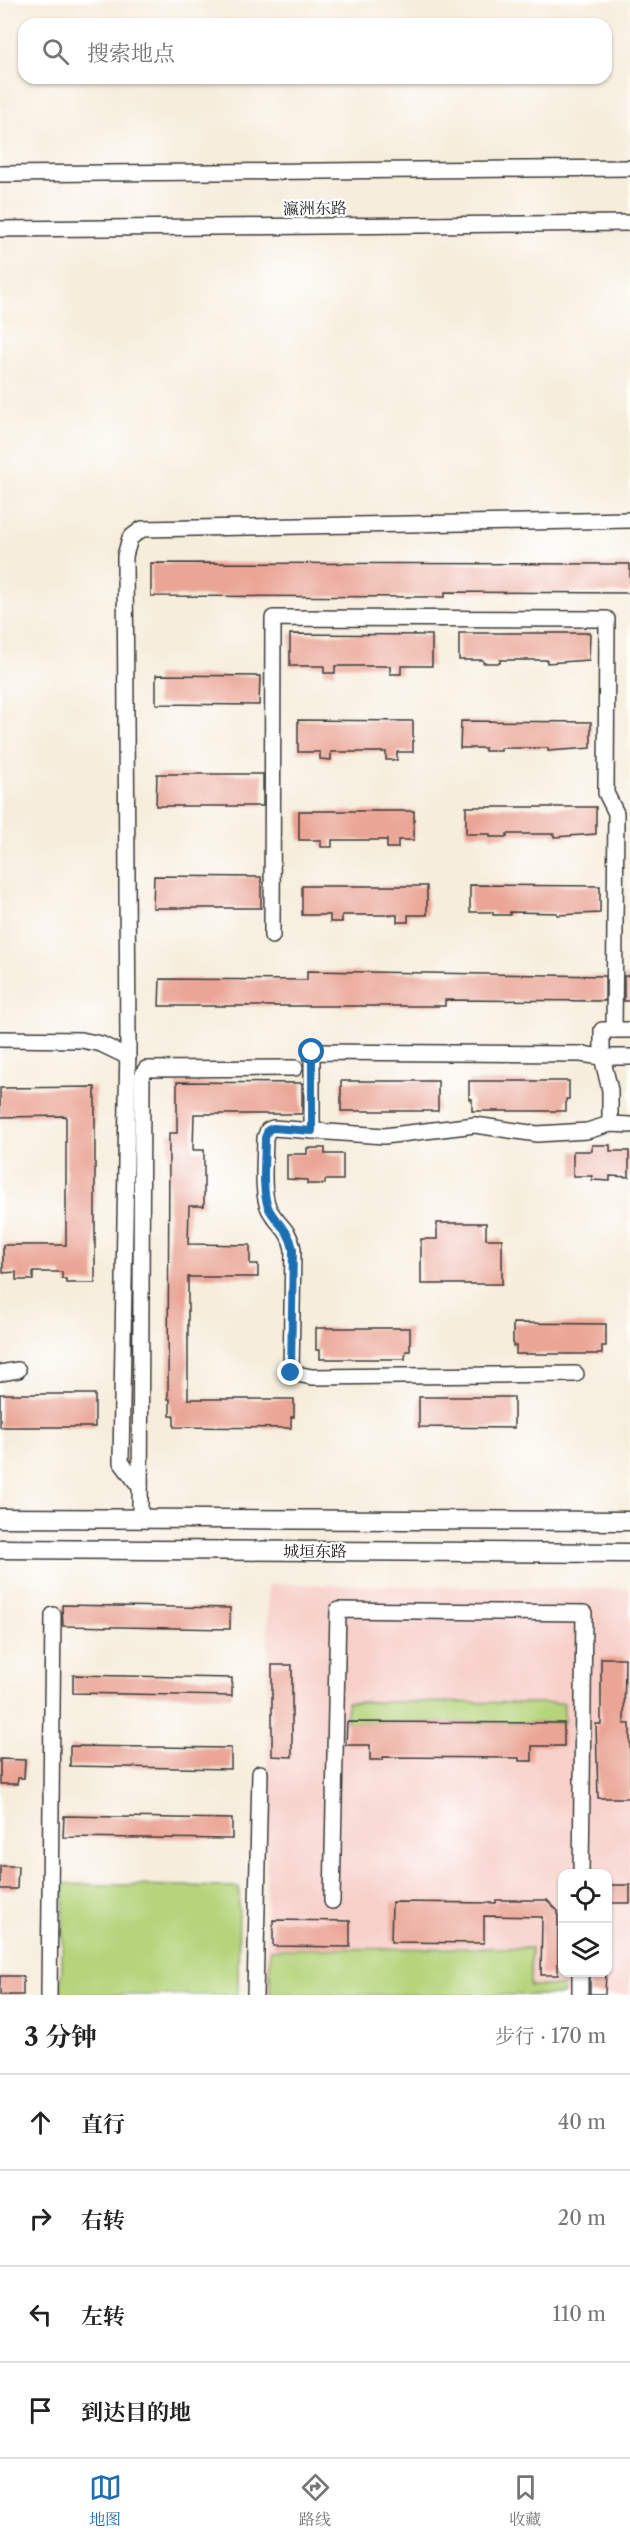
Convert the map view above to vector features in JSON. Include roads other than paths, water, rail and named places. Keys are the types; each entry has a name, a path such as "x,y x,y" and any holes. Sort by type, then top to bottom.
{"main road":[{"name":"城垣东路","path":"0,1518 630,1521"},
{"name":"城垣东路","path":"0,1549 630,1553"}],"street":[{"path":"0,174 630,168"},
{"name":"瀛洲东路","path":"0,229 630,223"},
{"path":"140,1487 122,1462 128,1057 125,556 130,538 142,529 630,520"},
{"path":"272,936 273,618 607,619 606,793 616,813 614,1030"},
{"path":"610,1124 610,1090 602,1057 602,1030 630,1030"},
{"path":"0,1039 81,1040 101,1044 128,1057"},
{"path":"312,1131 312,1052 581,1054 630,1058"},
{"path":"140,1518 142,1076 146,1069 295,1068"},
{"path":"576,1374 312,1377 291,1373 293,1249 287,1230 269,1209 266,1193 265,1138 268,1130 273,1128 384,1136 475,1125 537,1134 587,1131 610,1124 630,1125"},
{"path":"0,1373 18,1370"},
{"path":"332,1901 338,1610 584,1613 581,1869"},
{"path":"49,1995 53,1615"},
{"path":"255,1995 260,1773"},
{"path":"580,1977 580,1995"}]}
